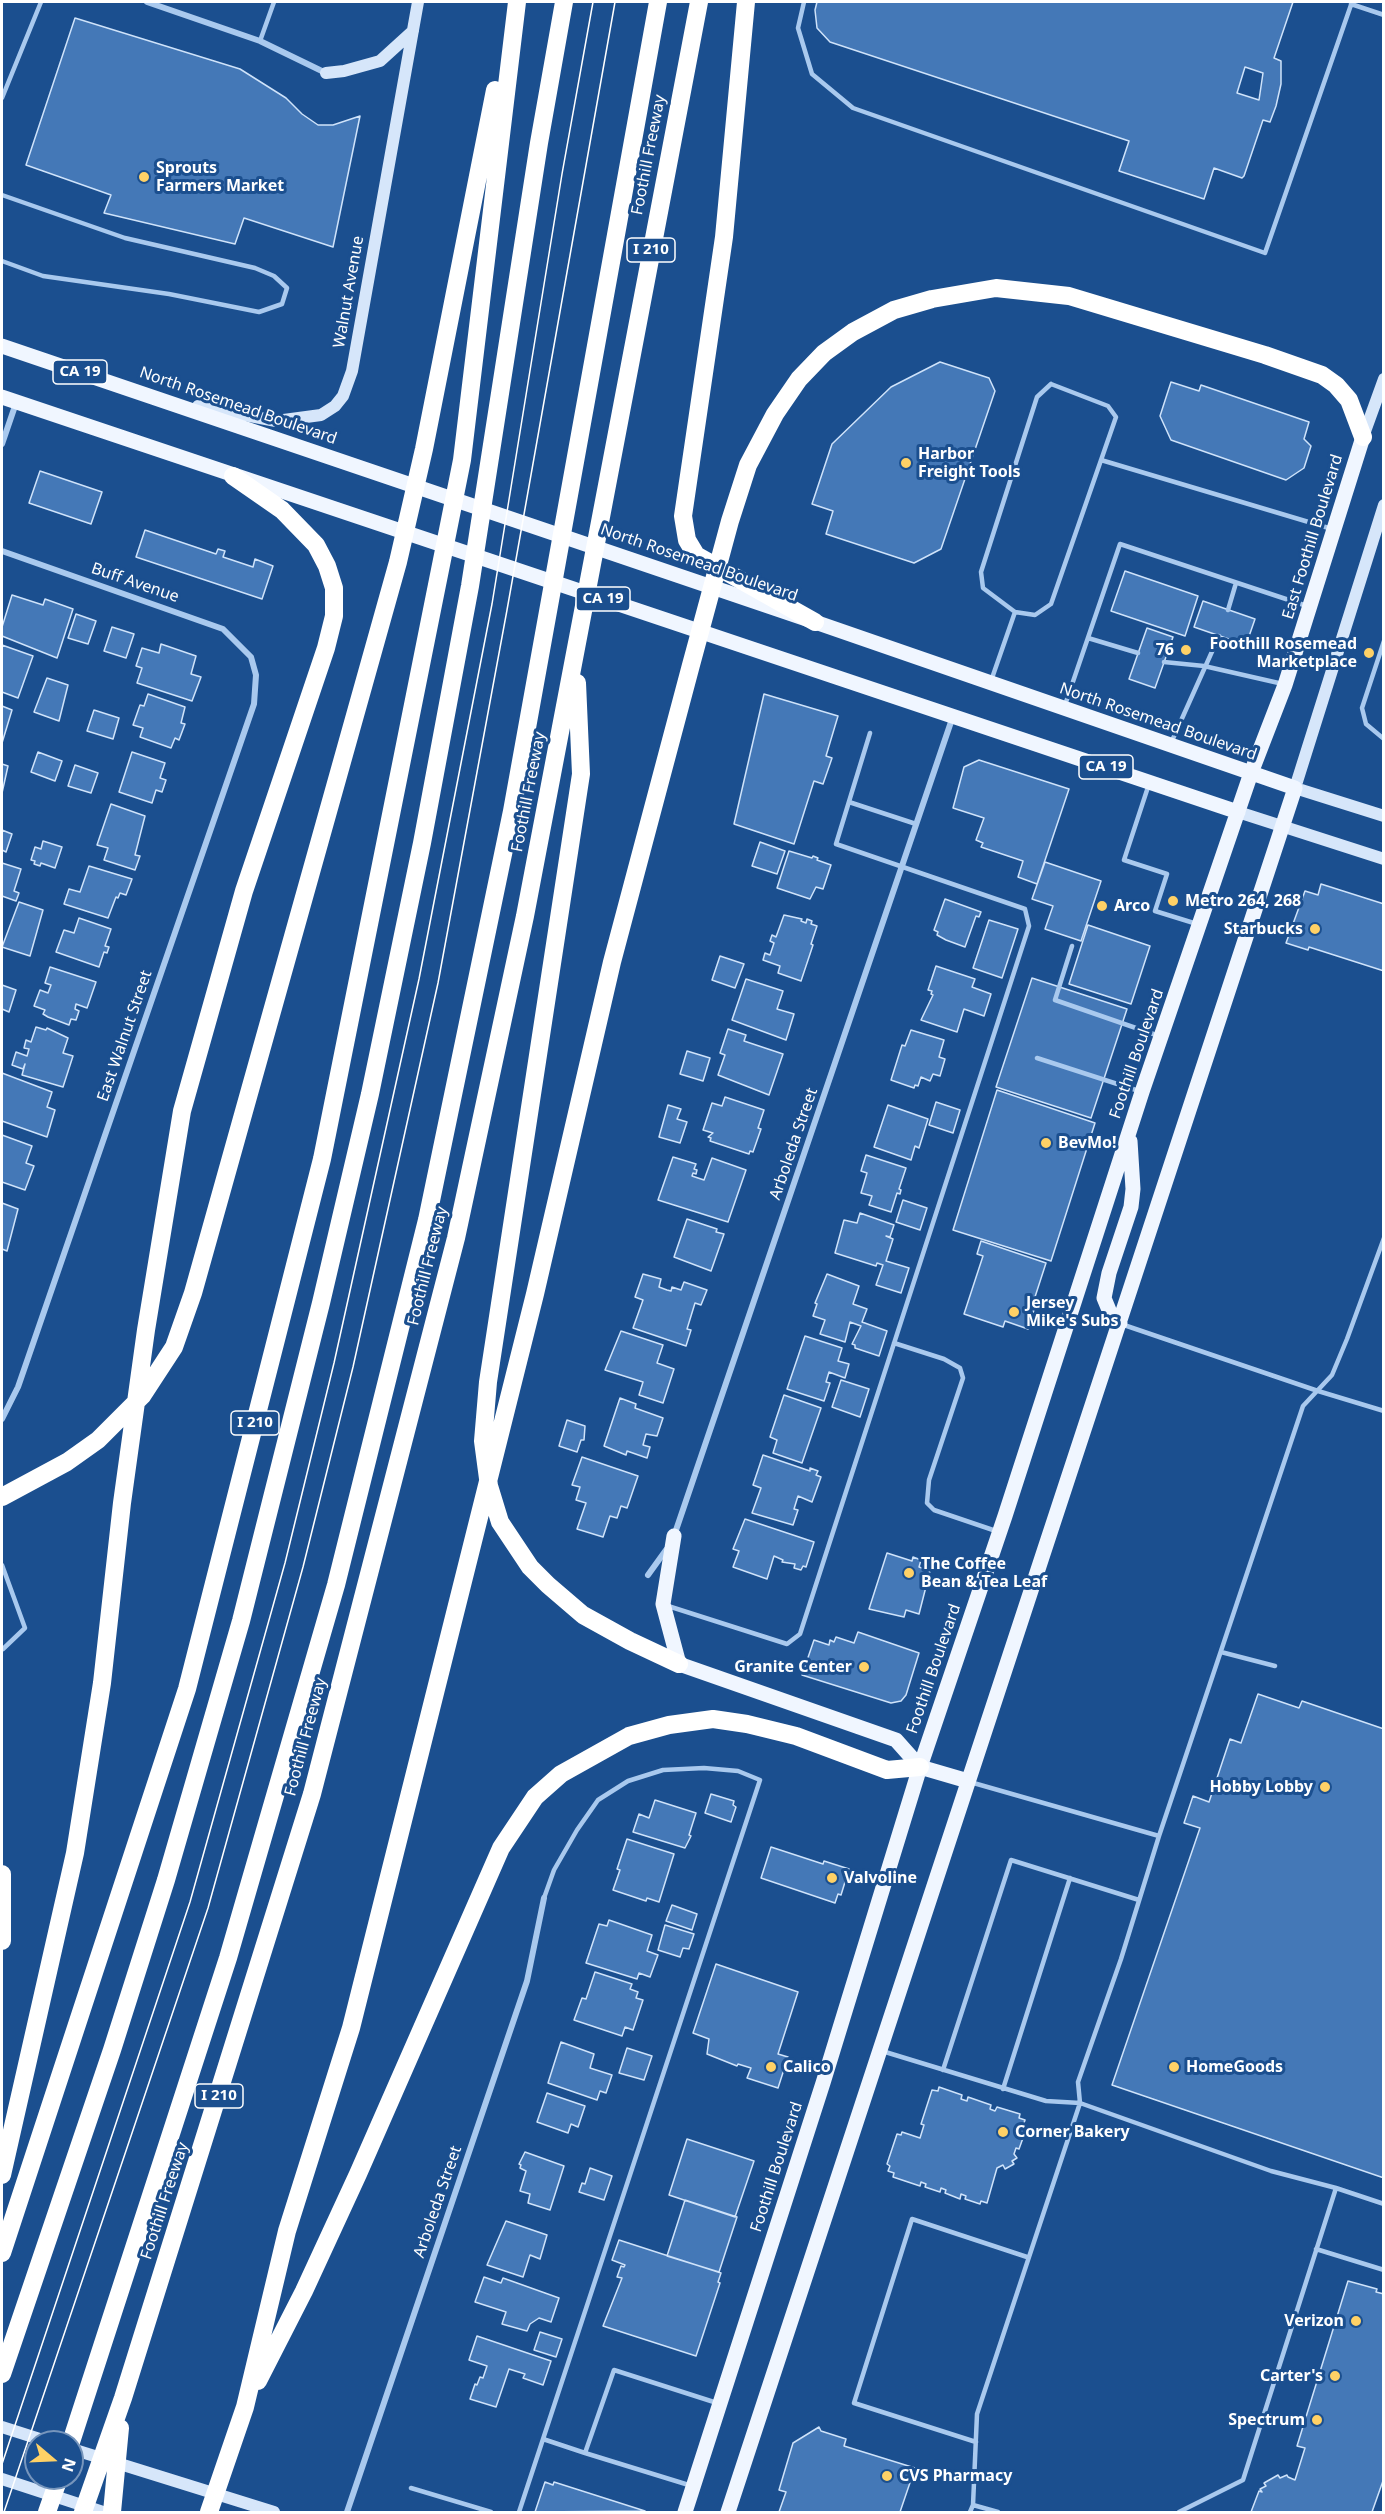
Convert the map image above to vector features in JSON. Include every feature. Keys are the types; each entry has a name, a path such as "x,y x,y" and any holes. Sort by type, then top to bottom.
{"highway":[{"path":"2,1499 67,1462 98,1440 142,1396 174,1347 193,1293 398,562 424,449 515,2"},
{"name":"I 210","path":"2,2253 187,1689 322,1159 462,460 515,2"},
{"path":"4,2368 112,2050 166,1880 242,1621 370,1094 422,843 470,586 539,143 564,2"},
{"path":"75,2430 228,1958 336,1585 427,1220 512,811 658,2"},
{"name":"Foothill Freeway","path":"83,2512 123,2398 312,1794 456,1239 525,916 699,2"},
{"path":"746,2 724,237 683,516 687,540 696,555 815,622"},
{"path":"209,2512 245,2407 287,2231 351,2028 535,1294 612,962 690,666 748,465 775,414 799,379 824,353 853,332 894,310 932,299 996,288 1069,296 1265,355 1322,375 1336,385 1349,400 1363,436"},
{"path":"2,2175 75,1852 102,1683 122,1503 146,1330 182,1111 244,891 326,648 334,616 334,588 316,545 282,510 233,476"},
{"path":"576,652 581,774 488,1382 483,1441 489,1486 500,1522 530,1567 584,1615 630,1641 679,1664"},
{"path":"245,2407 304,2291 358,2174 501,1848 535,1797 561,1774 629,1736 669,1725 713,1719 747,1724 796,1736 887,1770 920,1767"},
{"path":"2,1874 2,1941"},
{"path":"112,2512 123,2398"},
{"path":"47,2512 55,2490"}],"main road":[{"name":"Walnut Avenue","path":"159,398 276,421 321,415 335,406 343,396 352,371 418,2"},
{"path":"326,73 344,71 380,61 412,31"},
{"name":"North Rosemead Boulevard","path":"2,345 1251,773 1383,816"},
{"name":"East Foothill Boulevard","path":"1251,773 1285,685 1363,436 1383,380"},
{"name":"CA 19","path":"9,400 1281,827"},
{"path":"728,2512 1295,788 1383,505"},
{"name":"Foothill Boulevard","path":"685,2512 823,2083 920,1767 1142,1092 1251,773"},
{"path":"1281,827 1383,859"},
{"path":"1120,1323 1111,1315 1104,1298 1109,1273 1131,1207 1133,1189 1129,1132"},
{"path":"674,1536 663,1605 679,1664 896,1740 920,1767 968,1781"},
{"path":"2,2427 24,2434"},
{"path":"84,2453 274,2512"},
{"path":"2,2479 103,2512"}],"street":[{"path":"147,2 260,41 326,73"},
{"path":"2,444 9,400"},
{"name":"Buff Avenue","path":"2,551 202,620 223,629 251,657"},
{"name":"East Walnut Street","path":"2,1419 18,1388 254,704 256,675 251,657"},
{"name":"Arboleda Street","path":"648,1575 674,1536 953,715"},
{"name":"Arboleda Street","path":"347,2512 527,1982 544,1898"}],"lane":[{"path":"2,98 42,2"},
{"path":"260,41 274,2"},
{"path":"804,2 798,28 812,74 853,108 1265,253 1352,3 1383,15"},
{"path":"2,195 125,237 255,268 274,276 287,288 282,304 259,312 170,294 43,276 2,261"},
{"path":"1051,384 1108,406 1116,417 1051,604 1035,615 1015,612 983,588 981,572 1037,397 1051,384"},
{"path":"1101,460 1335,530"},
{"path":"1064,708 1119,544 1310,607"},
{"path":"1228,610 1236,583"},
{"path":"990,683 1015,612"},
{"path":"1171,745 1219,636"},
{"path":"1088,638 1138,653"},
{"path":"1383,641 1362,708 1366,724 1383,739"},
{"path":"1164,662 1204,666 1285,685"},
{"path":"663,1605 787,1644 800,1634 1029,926 1026,909 836,844 870,733"},
{"path":"1150,782 1125,860 1167,874 1155,910 1200,925"},
{"path":"849,802 916,824"},
{"path":"1072,946 1055,1000 1162,1037"},
{"path":"1037,1058 1142,1092"},
{"path":"970,2512 973,2505 977,2414 1027,2257 1080,2103 1078,2082 1303,1406 1332,1376 1383,1238"},
{"path":"1120,1323 1383,1411"},
{"path":"894,1343 944,1359 960,1368 963,1378 929,1480 927,1503 934,1510 999,1532"},
{"path":"2,1565 26,1628 2,1648"},
{"path":"1221,1652 1275,1666"},
{"path":"519,2512 760,1780 738,1771 704,1768 663,1770 628,1781 598,1800 577,1830 554,1870 544,1898"},
{"path":"968,1781 1159,1836"},
{"path":"943,2070 1011,1860 1139,1900"},
{"path":"1003,2089 1070,1878"},
{"path":"879,2051 1046,2101 1080,2103 1271,2171 1336,2188 1383,2204"},
{"path":"1179,2512 1243,2480 1336,2188"},
{"path":"976,2442 854,2403 912,2219 1027,2257"},
{"path":"1316,2249 1383,2270"},
{"path":"585,2453 614,2370 719,2404"},
{"path":"543,2439 693,2487"},
{"path":"411,2488 491,2512"},
{"path":"973,2505 999,2512"}],"building":[{"path":"817,2 1293,2 1274,58 1281,61 1281,84 1270,122 1263,120 1244,176 1242,178 1214,168 1204,199 1119,171 1129,141 830,42 817,28 815,10","holes":["1245,67 1263,73 1259,100 1237,93"]},
{"path":"75,18 240,69 286,98 302,114 318,125 333,125 360,116 333,247 244,218 235,244 104,213 111,195 26,165"},
{"path":"940,362 989,378 995,391 941,549 914,563 826,534 833,511 812,504 832,444 891,387"},
{"path":"1171,382 1199,391 1201,385 1309,422 1304,439 1311,446 1304,468 1286,480 1171,440 1160,416"},
{"path":"40,471 102,492 91,524 29,503"},
{"path":"145,530 216,554 218,549 225,551 223,557 253,567 255,559 273,566 262,599 136,557"},
{"path":"1125,571 1198,596 1185,636 1111,611"},
{"path":"12,595 43,605 45,599 73,609 57,658 2,636 2,627"},
{"path":"1203,601 1255,619 1246,645 1194,627"},
{"path":"76,614 96,621 88,644 68,638"},
{"path":"112,627 134,634 126,658 104,651"},
{"path":"1147,628 1173,637 1155,688 1129,679"},
{"path":"161,644 196,656 191,674 201,677 192,701 137,683 142,668 136,666 142,648 159,653"},
{"path":"2,645 33,656 18,698 2,692"},
{"path":"47,678 68,685 59,721 34,712"},
{"path":"148,694 185,707 181,723 185,724 179,740 175,738 171,748 140,737 143,728 133,725 140,705 144,706"},
{"path":"764,694 838,716 826,756 832,758 823,784 814,781 794,844 734,824"},
{"path":"2,706 12,710 2,743"},
{"path":"94,710 119,718 113,739 87,731"},
{"path":"38,752 62,761 55,781 31,772"},
{"path":"132,752 165,763 160,778 166,780 162,792 156,790 152,803 119,792"},
{"path":"979,760 1069,789 1037,884 1018,877 1023,861 981,847 983,843 976,840 984,818 953,808 964,767"},
{"path":"2,764 8,766 2,793"},
{"path":"75,765 98,773 91,793 68,786"},
{"path":"111,804 145,816 135,855 140,856 135,870 104,860 108,848 97,845"},
{"path":"2,830 12,834 6,852 2,850"},
{"path":"43,841 62,847 55,868 41,863 40,866 34,864 35,861 31,860 35,847 41,849"},
{"path":"760,842 785,851 777,874 752,866"},
{"path":"789,851 812,858 813,856 831,865 823,889 816,887 810,899 777,888"},
{"path":"1045,862 1101,881 1081,941 1045,929 1053,906 1032,899"},
{"path":"2,863 21,869 14,891 19,893 16,901 2,896"},
{"path":"89,866 132,879 126,895 120,893 118,898 116,897 108,918 64,904 69,889 80,892"},
{"path":"1321,884 1384,904 1384,971 1309,947 1308,950 1286,943 1305,891 1318,895"},
{"path":"945,899 981,912 979,917 976,916 965,947 946,940 937,935 938,932 934,930"},
{"path":"19,902 43,910 30,956 2,947"},
{"path":"784,915 802,919 801,921 806,923 807,919 812,921 811,924 817,926 801,981 778,973 780,966 763,960 765,953 770,955 774,943 770,941 772,935 776,937"},
{"path":"79,918 111,929 105,946 109,947 107,953 104,952 99,967 56,952 64,930 74,933"},
{"path":"989,920 1018,929 1002,978 973,968"},
{"path":"1088,925 1150,946 1131,1004 1069,984"},
{"path":"720,956 744,964 735,988 712,980"},
{"path":"936,966 975,979 972,987 991,994 984,1016 964,1009 957,1032 921,1020 933,995 932,991 928,990"},
{"path":"50,967 96,982 87,1008 76,1004 75,1009 79,1011 76,1020 71,1019 69,1025 48,1017 43,1014 45,1010 34,1006 40,990 48,993 51,985 45,983"},
{"path":"1032,978 1127,1009 1091,1118 996,1087"},
{"path":"746,979 783,991 777,1009 794,1014 786,1040 732,1020"},
{"path":"2,985 16,990 9,1012 2,1009"},
{"path":"36,1027 46,1030 47,1028 68,1038 63,1053 73,1056 63,1087 22,1075 25,1064 23,1069 12,1065 16,1052 27,1056 29,1049 24,1048 26,1040 31,1042"},
{"path":"728,1029 746,1035 744,1041 783,1054 769,1095 718,1075 725,1055 720,1053"},
{"path":"911,1030 944,1040 939,1057 945,1059 940,1076 933,1074 930,1081 921,1077 918,1086 915,1085 914,1088 891,1080 902,1045 905,1046"},
{"path":"687,1051 710,1058 703,1081 680,1074"},
{"path":"2,1073 52,1092 47,1107 55,1110 47,1137 2,1121"},
{"path":"997,1090 1095,1123 1051,1261 953,1230"},
{"path":"725,1097 764,1110 758,1128 761,1129 753,1152 750,1151 749,1154 710,1141 711,1138 708,1137 713,1133 703,1130 712,1103 722,1106"},
{"path":"936,1102 960,1110 953,1133 929,1125"},
{"path":"668,1105 681,1109 677,1119 687,1122 680,1143 659,1137"},
{"path":"888,1105 928,1119 919,1148 915,1146 911,1160 874,1147"},
{"path":"2,1135 32,1146 26,1163 34,1166 25,1190 2,1182"},
{"path":"866,1155 906,1168 899,1189 900,1194 897,1193 891,1212 869,1205 872,1196 861,1193 867,1173 861,1171"},
{"path":"673,1157 696,1164 694,1169 697,1170 696,1174 693,1173 692,1176 704,1180 712,1158 746,1170 728,1222 658,1200"},
{"path":"903,1200 927,1208 920,1230 896,1222"},
{"path":"2,1203 18,1209 7,1251 2,1249"},
{"path":"860,1213 894,1225 890,1237 886,1236 893,1239 886,1261 909,1268 901,1293 876,1285 883,1265 877,1263 876,1266 835,1253 844,1220 857,1223"},
{"path":"687,1219 717,1229 716,1232 724,1234 711,1271 674,1257"},
{"path":"981,1241 1046,1263 1034,1300 1037,1301 1028,1329 1005,1321 1003,1327 964,1314 983,1256 977,1254"},
{"path":"643,1274 661,1279 659,1287 671,1291 672,1287 681,1290 684,1282 707,1290 701,1305 695,1303 687,1329 691,1330 686,1346 633,1328 643,1300 635,1297"},
{"path":"827,1274 859,1286 853,1304 867,1309 862,1322 887,1331 879,1356 855,1348 852,1344 861,1326 850,1322 845,1342 820,1334 825,1320 813,1316 817,1304 815,1303"},
{"path":"621,1331 663,1345 657,1363 674,1369 663,1403 639,1395 643,1382 605,1370"},
{"path":"805,1336 842,1348 838,1361 849,1364 845,1378 829,1372 826,1382 830,1383 824,1401 787,1389"},
{"path":"841,1380 869,1389 860,1417 832,1407"},
{"path":"784,1395 821,1408 802,1463 773,1453 777,1440 770,1437"},
{"path":"620,1398 636,1404 635,1408 663,1418 657,1436 646,1434 643,1445 650,1447 647,1458 627,1451 626,1455 604,1446"},
{"path":"567,1420 585,1426 584,1440 581,1440 577,1452 559,1446"},
{"path":"763,1455 810,1471 810,1468 818,1471 816,1475 821,1477 812,1502 798,1496 794,1509 798,1510 793,1525 752,1513 761,1488 753,1485"},
{"path":"582,1457 638,1476 627,1508 621,1506 617,1518 610,1516 603,1537 577,1529 586,1503 576,1500 580,1487 572,1485"},
{"path":"745,1519 814,1542 806,1567 803,1566 801,1570 794,1568 795,1564 782,1562 783,1560 774,1556 767,1579 733,1567 739,1551 733,1549"},
{"path":"887,1553 912,1561 913,1557 921,1560 919,1567 930,1571 919,1614 906,1610 904,1617 869,1609"},
{"path":"858,1632 919,1653 906,1695 901,1701 891,1703 802,1675 814,1640 829,1645 830,1640 834,1642 836,1637 854,1643"},
{"path":"1258,1694 1299,1708 1302,1701 1384,1729 1384,2178 1112,2085 1200,1828 1184,1823 1193,1796 1209,1802 1230,1739 1241,1743"},
{"path":"711,1794 734,1801 733,1805 736,1807 731,1822 705,1813"},
{"path":"655,1800 696,1813 689,1835 691,1836 685,1848 633,1832 639,1814 649,1818"},
{"path":"627,1839 674,1854 659,1902 647,1898 646,1901 613,1890"},
{"path":"771,1847 823,1864 824,1861 849,1869 841,1895 838,1894 835,1903 761,1878"},
{"path":"672,1905 697,1914 692,1930 666,1921"},
{"path":"609,1920 652,1935 647,1951 658,1955 650,1977 639,1973 637,1979 586,1963 599,1924 607,1926"},
{"path":"665,1925 694,1934 689,1949 683,1948 680,1957 658,1950"},
{"path":"716,1964 798,1992 778,2054 788,2057 778,2088 747,2078 751,2068 738,2064 737,2066 707,2054 709,2039 693,2033"},
{"path":"595,1972 632,1984 630,1989 638,1992 636,1998 643,2000 633,2030 625,2027 622,2036 574,2020 582,1998 586,1999"},
{"path":"561,2042 594,2054 590,2068 612,2075 606,2093 600,2091 597,2100 548,2083"},
{"path":"627,2048 652,2056 644,2080 619,2073"},
{"path":"939,2087 962,2095 961,2099 967,2101 968,2097 991,2105 990,2109 995,2111 997,2107 1020,2114 1019,2118 1025,2120 1023,2126 1027,2127 1019,2149 1016,2148 1014,2154 1017,2158 1012,2161 1014,2164 1005,2169 1003,2165 997,2168 987,2203 981,2201 980,2204 965,2199 966,2196 961,2194 960,2199 945,2193 946,2190 941,2188 940,2192 925,2187 926,2184 921,2182 920,2186 893,2177 894,2173 888,2171 890,2166 887,2164 897,2134 901,2135 902,2132 920,2138 924,2125 921,2124 932,2090 938,2091"},
{"path":"547,2093 585,2106 578,2127 571,2124 568,2133 537,2122"},
{"path":"687,2139 754,2161 735,2217 669,2195"},
{"path":"525,2152 564,2166 550,2210 528,2203 530,2194 520,2191 526,2171 520,2168 519,2164"},
{"path":"590,2168 612,2176 604,2200 579,2192 582,2183 585,2184"},
{"path":"685,2200 737,2217 719,2272 667,2256"},
{"path":"506,2221 547,2235 540,2259 530,2255 523,2277 487,2265"},
{"path":"619,2240 721,2273 718,2282 720,2283 696,2356 603,2326 622,2278 617,2277 621,2266 625,2265 612,2260"},
{"path":"484,2277 501,2283 503,2278 559,2298 551,2322 539,2318 530,2324 527,2331 502,2324 506,2312 475,2302"},
{"path":"1348,2281 1377,2289 1376,2292 1384,2294 1384,2478 1372,2512 1251,2512 1259,2491 1262,2492 1260,2489 1266,2486 1264,2483 1278,2475 1280,2478 1287,2475 1295,2480 1305,2448 1297,2446"},
{"path":"540,2332 562,2339 556,2357 534,2350"},
{"path":"477,2336 551,2361 543,2385 523,2378 525,2374 509,2369 496,2407 470,2399 475,2384 477,2385 480,2377 483,2378 487,2366 469,2360"},
{"path":"819,2427 821,2431 846,2439 844,2446 915,2468 900,2512 779,2512 786,2492 779,2490 793,2443"},
{"path":"545,2482 553,2485 554,2482 645,2511 535,2512"}],"tram line":[{"path":"2,2464 190,1902 285,1563 334,1363 419,979 492,604 562,174 593,2"},
{"path":"4,2512 208,1908 303,1567 353,1367 438,983 615,2"}],"place":[{"name":"Sprouts Farmers Market","path":"144,177"},
{"name":"Harbor Freight Tools","path":"906,463"},
{"name":"76","path":"1186,650"},
{"name":"Foothill Rosemead Marketplace","path":"1369,653"},
{"name":"Metro 264, 268","path":"1173,901"},
{"name":"Arco","path":"1102,906"},
{"name":"Starbucks","path":"1315,929"},
{"name":"BevMo!","path":"1046,1143"},
{"name":"Jersey Mike's Subs","path":"1014,1312"},
{"name":"The Coffee Bean & Tea Leaf","path":"909,1573"},
{"name":"Granite Center","path":"864,1667"},
{"name":"Hobby Lobby","path":"1325,1787"},
{"name":"Valvoline","path":"832,1878"},
{"name":"Calico","path":"771,2067"},
{"name":"HomeGoods","path":"1174,2067"},
{"name":"Corner Bakery","path":"1003,2132"},
{"name":"Verizon","path":"1356,2321"},
{"name":"Carter's","path":"1335,2376"},
{"name":"Spectrum","path":"1317,2420"},
{"name":"CVS Pharmacy","path":"887,2476"}]}
